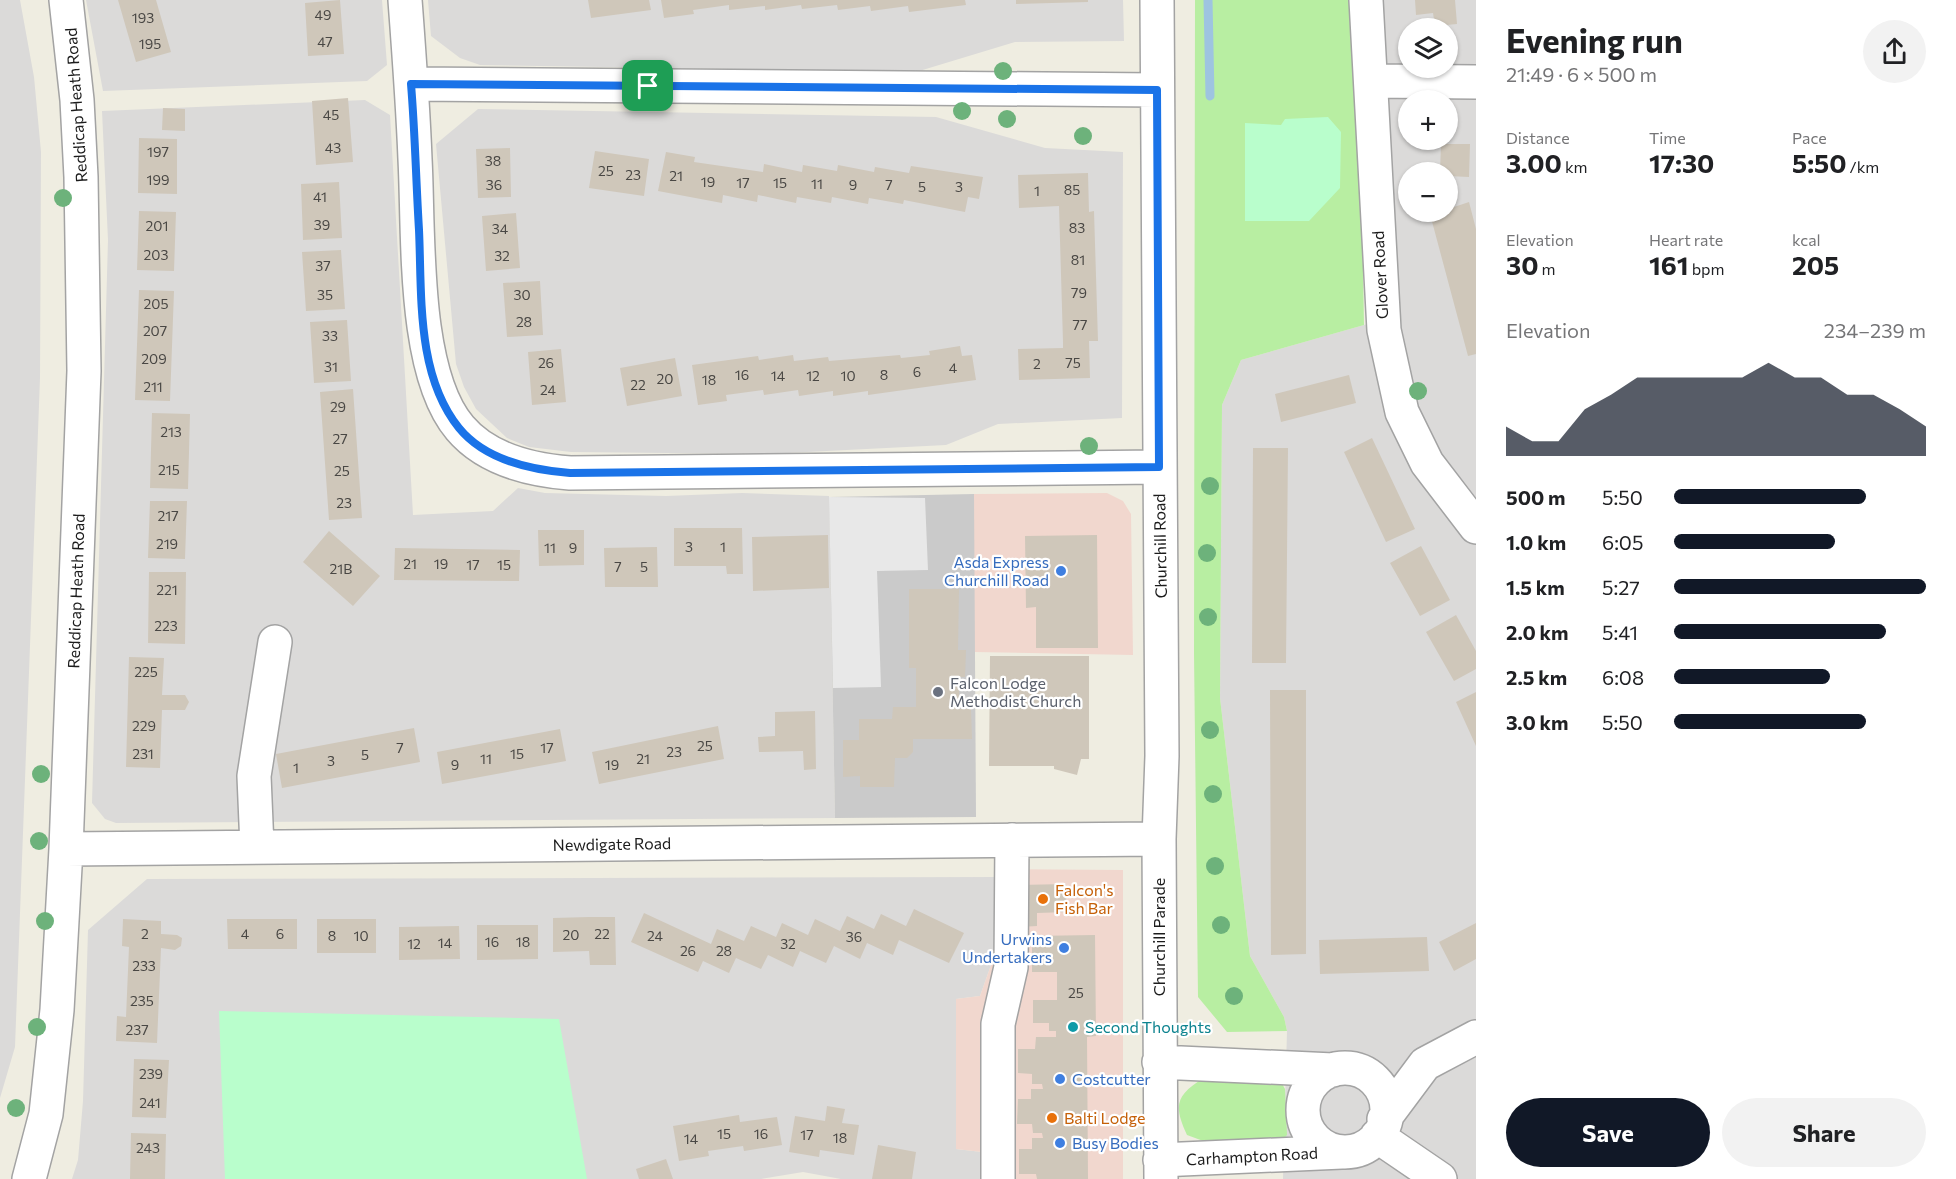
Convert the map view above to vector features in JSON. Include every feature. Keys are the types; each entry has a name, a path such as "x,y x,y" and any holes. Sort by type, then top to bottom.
{"street":[{"name":"Reddicap Heath Road","path":"29,1179 46,1114 57,1010 66,849 84,371 81,177 77,100 66,0"},
{"path":"405,0 423,318 429,358 439,396 459,428 497,456 537,471 570,473 1159,467"},
{"name":"Churchill Road","path":"1157,0 1162,756 1159,839"},
{"name":"Glover Road","path":"1366,0 1384,330 1402,412 1427,463 1476,527"},
{"path":"1372,81 1476,82"},
{"path":"411,84 1157,90"},
{"path":"257,847 254,776 275,642"},
{"name":"Newdigate Road","path":"66,849 1159,839"},
{"name":"Churchill Parade","path":"1159,839 1160,1170"},
{"path":"998,1179 998,1024 1011,967 1012,840"},
{"path":"1159,1062 1345,1069 1425,1064 1476,1037"},
{"path":"1381,1127 1385,1101 1382,1091 1370,1075 1345,1069 1321,1076 1309,1089 1304,1103 1304,1117 1316,1140 1325,1147 1344,1152 1361,1148 1381,1127 1425,1064"},
{"path":"1381,1127 1440,1179"},
{"name":"Carhampton Road","path":"1160,1170 1344,1152"}],"shaded area":[{"path":"0,0 20,0 34,77 41,152 40,378 15,1047 0,1098"},
{"path":"86,0 382,0 387,65 367,81 103,91"},
{"path":"428,0 1123,0 1124,41 1015,42 916,72 480,65 460,58 431,36"},
{"path":"1376,0 1476,0 1476,1179 1283,1179 1287,1031 1284,1017 1250,956 1220,698 1222,405 1241,360 1392,317"},
{"path":"365,100 390,115 413,515 493,511 518,488 545,493 666,496 742,493 829,496 835,818 116,823 105,819 92,803 108,240 102,111"},
{"path":"478,109 936,117 1045,148 1123,152 1122,418 998,424 946,445 767,454 571,452 529,447 507,438 476,409 464,387 456,364 436,144"},
{"path":"1107,493 1123,501 1131,514 1133,655 974,652 974,494"},
{"path":"974,494 976,817 835,818 829,497"},
{"path":"829,497 925,498 928,570 877,571 881,687 833,688"},
{"path":"1000,869 1123,870 1123,1179 984,1179 982,1152 956,1149 956,999 980,996 1001,937"},
{"path":"1001,877 1001,937 980,996 956,999 956,1149 982,1152 984,1179 841,1179 803,1172 761,1179 72,1179 78,1160 83,1101 88,930 147,879"}],"green space":[{"path":"1195,0 1355,0 1360,93 1364,325 1241,360 1222,405 1220,698 1250,956 1284,1017 1287,1031 1227,1032 1198,997 1194,653"},
{"path":"1328,117 1341,132 1340,188 1309,221 1245,221 1245,123 1281,125 1285,119"},
{"path":"219,1011 559,1019 587,1179 225,1179"},
{"path":"1204,1078 1279,1078 1285,1089 1287,1135 1281,1141 1206,1142 1187,1135 1180,1116 1180,1102 1188,1090"}],"building":[{"path":"118,0 156,0 171,52 136,62"},
{"path":"340,0 344,54 308,56 305,3"},
{"path":"588,0 649,0 651,10 591,18"},
{"path":"661,0 965,0 966,5 909,12 908,6 871,11 870,6 838,10 837,5 802,9 801,5 765,10 765,6 729,10 729,5 693,10 694,14 664,18"},
{"path":"1016,0 1088,0 1088,2 1016,4"},
{"path":"1415,0 1455,0 1456,18 1434,18 1433,13 1416,15"},
{"path":"348,98 353,162 316,165 312,101"},
{"path":"163,108 185,109 185,131 162,130"},
{"path":"139,138 177,139 177,194 138,193"},
{"path":"1458,144 1470,144 1469,177 1458,176 1458,162 1440,162 1441,150 1458,150"},
{"path":"510,148 511,197 478,198 476,149"},
{"path":"595,151 649,159 644,196 589,188"},
{"path":"666,152 695,157 694,162 763,172 764,164 802,172 803,165 837,171 838,165 874,172 875,167 909,173 911,166 983,177 979,199 968,197 965,212 904,200 903,204 869,198 868,204 832,197 831,203 797,197 796,203 758,195 757,202 723,195 722,203 658,191"},
{"path":"1088,173 1089,212 1094,211 1098,341 1089,341 1090,378 1019,380 1018,349 1063,348 1063,342 1059,206 1019,208 1018,175"},
{"path":"339,182 342,238 303,240 301,184"},
{"path":"1469,202 1476,229 1476,354 1468,356 1432,222 1458,222 1458,206"},
{"path":"139,211 176,212 174,271 137,270"},
{"path":"516,213 520,268 486,271 482,216"},
{"path":"341,250 345,309 306,311 302,252"},
{"path":"540,281 543,335 507,337 503,283"},
{"path":"139,290 174,291 170,401 135,400"},
{"path":"347,320 351,381 314,383 310,322"},
{"path":"960,346 962,356 972,355 976,380 868,395 868,391 833,396 833,391 799,396 798,390 764,395 763,390 726,395 727,401 698,405 692,365 758,356 759,360 793,355 794,361 828,357 829,361 900,355 901,358 930,355 929,351"},
{"path":"561,349 566,402 532,405 528,352"},
{"path":"675,358 682,396 627,406 620,368"},
{"path":"1349,375 1356,403 1281,422 1275,394"},
{"path":"353,389 362,518 329,520 320,392"},
{"path":"152,413 190,414 188,489 150,488"},
{"path":"1372,438 1415,529 1386,542 1344,452"},
{"path":"1253,448 1288,448 1286,663 1252,663"},
{"path":"150,501 187,501 185,559 148,558"},
{"path":"674,528 742,528 743,574 727,574 726,566 674,566"},
{"path":"538,530 584,530 584,565 539,566"},
{"path":"329,531 380,576 353,606 303,562"},
{"path":"828,535 829,588 753,591 752,537"},
{"name":"Asda Express Churchill Road","path":"1097,535 1098,648 1036,648 1036,607 1026,608 1025,536"},
{"path":"1421,546 1450,600 1420,616 1390,563"},
{"path":"657,547 658,587 605,587 604,548"},
{"path":"395,548 520,550 519,581 394,580"},
{"path":"149,572 186,572 185,644 148,643"},
{"name":"Falcon Lodge Methodist Church","path":"909,589 959,589 958,650 966,650 965,677 959,677 959,709 971,709 972,739 913,739 913,752 907,758 895,758 894,787 860,787 860,776 843,777 843,740 859,740 859,719 892,719 893,707 916,707 916,668 909,668"},
{"path":"1456,615 1476,651 1476,669 1454,681 1426,632"},
{"path":"990,656 1089,656 1089,759 1081,759 1077,775 1054,769 1054,766 989,766"},
{"path":"129,657 164,658 162,695 185,695 189,702 185,710 162,710 160,768 126,767"},
{"path":"1270,690 1306,690 1306,954 1271,955"},
{"path":"1476,692 1476,746 1456,702"},
{"path":"815,711 816,769 804,770 803,751 759,752 758,737 775,736 775,712"},
{"path":"718,726 724,759 599,784 592,752"},
{"path":"414,728 420,762 282,788 276,754"},
{"path":"560,729 566,761 442,784 437,752"},
{"name":"Falcon's Fish Bar","path":"1066,884 1067,912 1037,913 1037,926 1020,927 1019,885"},
{"path":"914,909 964,933 949,963 899,940 893,955 867,943 860,959 834,946 826,963 800,951 793,967 768,955 761,969 736,958 729,973 703,961 698,972 631,942 644,913 711,944 717,929 744,941 751,926 776,937 782,923 808,935 815,919 840,931 847,916 874,929 881,914 906,926"},
{"path":"615,917 616,965 590,965 589,951 553,952 553,918"},
{"path":"123,919 161,921 161,934 177,935 182,938 181,946 175,950 161,948 157,1043 116,1041 117,1016 126,1017 129,947 122,946"},
{"path":"227,919 297,919 297,949 228,949"},
{"path":"317,919 376,919 376,953 317,953"},
{"path":"1476,923 1476,959 1454,971 1439,942"},
{"path":"477,925 538,925 538,959 477,960"},
{"path":"459,926 460,959 399,960 399,927"},
{"path":"1095,935 1096,1036 1087,1037 1088,1179 1037,1179 1036,1174 1019,1174 1019,1149 1032,1149 1032,1138 1043,1138 1042,1133 1033,1133 1032,1124 1017,1124 1018,1099 1031,1099 1031,1089 1043,1089 1042,1084 1032,1084 1032,1074 1018,1073 1018,1049 1035,1049 1036,1037 1056,1037 1056,1031 1049,1031 1049,1023 1033,1023 1033,1000 1057,1000 1057,972 1032,972 1032,936"},
{"path":"1427,937 1429,971 1320,974 1319,940"},
{"path":"134,1059 169,1060 166,1118 132,1117"},
{"path":"827,1106 845,1109 842,1123 859,1125 854,1155 820,1150 819,1157 789,1152 795,1116 825,1121"},
{"path":"739,1115 740,1122 777,1117 782,1145 744,1151 743,1146 708,1151 709,1156 679,1161 673,1126"},
{"path":"131,1133 166,1134 165,1179 130,1179"},
{"path":"878,1145 916,1152 912,1179 872,1179"},
{"path":"666,1159 673,1179 639,1179 636,1169"}],"waterway":[{"path":"1208,0 1210,96"}],"place":[{"name":"Asda Express Churchill Road","path":"1061,571"},
{"name":"Falcon Lodge Methodist Church","path":"938,692"},
{"name":"Falcon's Fish Bar","path":"1043,899"},
{"name":"Urwins Undertakers","path":"1064,948"},
{"name":"Second Thoughts","path":"1073,1027"},
{"name":"Costcutter","path":"1060,1079"},
{"name":"Balti Lodge","path":"1052,1118"},
{"name":"Busy Bodies","path":"1060,1143"}],"route":[{"path":"411,84 648,86 1157,90 1159,467 570,473 537,471 497,456 475,442 459,428 439,396 429,358 423,318 411,84"}]}
